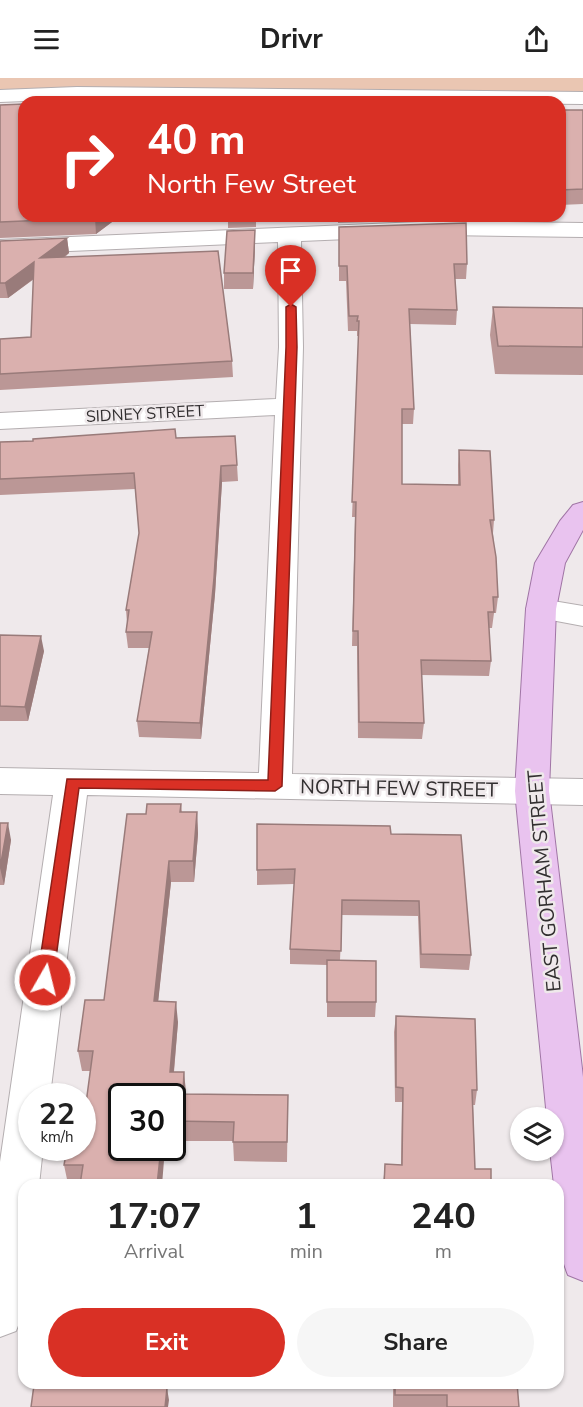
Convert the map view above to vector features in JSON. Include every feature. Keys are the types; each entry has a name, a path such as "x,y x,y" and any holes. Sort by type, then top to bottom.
{"main road":[{"name":"EAST GORHAM STREET","path":"583,511 570,527 550,563 541,609 532,791 583,1260"}],"street":[{"path":"0,96 77,93 381,96"},
{"path":"566,98 583,98"},
{"path":"0,247 443,228 583,230"},
{"path":"275,786 291,347 289,234"},
{"name":"SIDNEY STREET","path":"0,421 289,406"},
{"path":"541,609 583,616"},
{"name":"NORTH FEW STREET","path":"0,781 583,792"},
{"path":"18,1179 72,783"},
{"path":"1,1306 18,1181"}],"shaded area":[{"path":"0,78 583,78 583,92 98,87 0,91"}],"building":[{"path":"18,104 18,221 0,222 0,105"},
{"path":"566,110 583,110 583,189 566,190"},
{"path":"466,223 467,264 454,264 457,310 409,309 414,409 402,409 402,484 460,485 459,450 490,451 494,520 490,520 496,557 498,597 493,597 494,612 488,612 491,661 421,660 424,723 359,722 358,631 353,631 356,502 352,502 359,321 357,321 358,316 349,316 347,266 339,266 339,227"},
{"path":"255,230 253,273 224,273 227,231"},
{"path":"67,238 40,258 218,251 232,361 0,374 0,339 31,337 34,262 5,283 0,283 0,241"},
{"path":"493,307 583,308 583,347 498,346"},
{"path":"175,429 176,438 235,436 237,465 221,466 214,578 200,723 137,721 152,632 126,632 129,610 126,610 139,533 134,473 0,479 0,442"},
{"path":"0,635 41,636 25,707 0,706"},
{"path":"147,804 181,804 180,812 197,812 193,861 169,861 154,1001 176,1002 170,1072 184,1072 184,1083 108,1083 108,1161 160,1161 158,1179 81,1179 83,1165 64,1165 65,1161 96,1161 96,1083 89,1083 93,1051 78,1051 85,1000 104,1000 127,814 146,814"},
{"path":"0,823 8,823 0,868"},
{"path":"257,824 390,826 391,834 461,835 471,955 421,954 419,901 342,900 341,951 290,949 295,869 257,870"},
{"path":"327,960 376,961 376,1002 327,1002"},
{"path":"396,1016 475,1019 477,1090 472,1090 475,1169 491,1169 491,1179 384,1179 385,1164 402,1165 403,1088 396,1087"},
{"path":"186,1094 288,1095 287,1142 233,1142 234,1122 186,1121"},
{"path":"33,1389 167,1389 165,1407 31,1407"},
{"path":"395,1389 518,1389 519,1407 447,1407 447,1395 395,1395"}],"route":[{"path":"45,980 72,783 275,786 291,307"}]}
